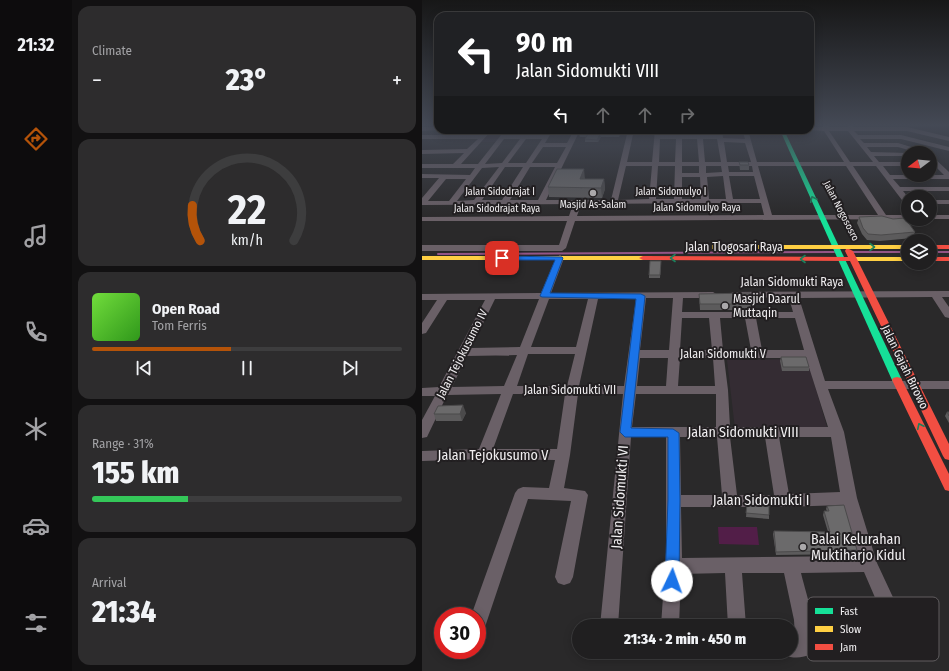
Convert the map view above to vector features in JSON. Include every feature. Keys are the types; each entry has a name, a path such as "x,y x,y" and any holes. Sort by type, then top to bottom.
{"street":[{"path":"432,166 441,156"},
{"path":"455,166 464,156"},
{"path":"452,202 488,156"},
{"path":"477,202 511,156"},
{"path":"505,202 533,156"},
{"path":"541,202 564,156"},
{"path":"614,202 625,156"},
{"path":"652,202 656,156"},
{"path":"678,202 679,156"},
{"path":"701,156 705,201"},
{"path":"723,156 730,202"},
{"path":"752,156 769,218"},
{"name":"Jalan Nogososro","path":"796,156 835,222"},
{"name":"Jalan Nogososro","path":"798,156 822,218 839,253"},
{"path":"844,156 884,218"},
{"path":"871,156 901,193"},
{"path":"623,164 901,164"},
{"path":"422,166 560,165"},
{"path":"937,167 949,176"},
{"path":"679,174 757,174"},
{"path":"422,176 472,177"},
{"path":"888,177 949,176"},
{"path":"422,203 444,177"},
{"path":"898,189 949,189"},
{"name":"Jalan Sidomulyo I","path":"578,202 765,201"},
{"path":"484,454 544,296 563,252 578,202"},
{"name":"Jalan Sidodrajat I","path":"422,203 578,202"},
{"path":"937,202 949,202"},
{"path":"937,217 949,217"},
{"name":"Jalan Sidomulyo Raya","path":"572,219 822,218 835,222 901,218"},
{"name":"Jalan Sidodrajat Raya","path":"422,219 572,219"},
{"name":"Jalan Tlogosari Raya","path":"705,247 839,253 849,250 901,258"},
{"name":"Jalan Tlogosari Raya","path":"422,258 563,252 839,253 849,250 901,247"},
{"path":"937,247 949,247"},
{"path":"422,248 563,252"},
{"name":"Jalan Gajah Birowo","path":"849,250 949,456"},
{"name":"Jalan Gajah Birowo","path":"839,253 899,384 949,486"},
{"path":"937,259 949,259"},
{"path":"755,294 754,314 757,354"},
{"path":"935,294 949,315"},
{"name":"Jalan Sidomukti Raya","path":"422,297 949,294"},
{"path":"555,493 563,455 572,390 580,350 594,295"},
{"path":"793,295 812,354 820,385 837,432 849,498 869,564 884,597"},
{"name":"Jalan Sidomukti VI","path":"610,619 625,432 641,296"},
{"path":"672,389 678,315 678,296"},
{"path":"422,331 444,297"},
{"name":"Jalan Tejokusumo IV","path":"422,433 491,297"},
{"path":"678,315 800,315"},
{"path":"714,315 722,390 723,432 730,500"},
{"path":"463,352 580,350"},
{"name":"Jalan Sidomukti V","path":"635,354 812,354"},
{"path":"820,385 949,385"},
{"name":"Jalan Sidomukti VII","path":"422,392 508,390 722,390"},
{"path":"771,431 783,501"},
{"name":"Jalan Sidomukti VIII","path":"625,432 837,432"},
{"path":"670,619 674,500 673,433"},
{"path":"929,444 943,444"},
{"name":"Jalan Tejokusumo V","path":"422,456 484,454 563,455"},
{"path":"483,607 521,494 526,492 578,494 580,498 564,578"},
{"name":"Jalan Sidomukti I","path":"674,500 783,501 849,498"},
{"path":"673,566 792,566 869,564"},
{"path":"732,565 735,580 737,619"},
{"path":"792,566 803,620 804,647 798,647"}],"shaded area":[{"path":"807,359 827,427 735,429 727,360"},
{"path":"718,527 757,527 759,545 719,544"}],"building":[{"path":"739,162 748,162 749,165 740,165"},
{"path":"557,169 584,169 580,179 604,179 601,188 548,187"},
{"path":"882,216 893,219 901,218 901,226 911,226 915,232 881,235 868,234 863,228 859,217"},
{"path":"650,261 661,261 660,275 649,275"},
{"path":"750,293 752,304 700,304 699,294"},
{"path":"781,357 806,357 809,367 783,367"},
{"path":"463,405 460,414 434,414 438,406"},
{"path":"747,505 769,505 769,515 746,513"},
{"path":"844,505 857,550 776,552 774,531 830,532 824,511 829,511 827,506"}],"waterway":[{"path":"438,254 834,252"},
{"path":"852,252 901,252"},
{"path":"937,252 949,252"}],"traffic: fast":[{"path":"794,156 897,380"}],"traffic: slow":[{"path":"715,247 901,247"},
{"path":"422,258 643,258"},
{"path":"848,259 901,259"}],"traffic: jam":[{"path":"937,247 949,247"},
{"path":"849,251 949,456"},
{"path":"643,258 848,259"},
{"path":"937,259 949,259"},
{"path":"897,380 949,486"}],"place":[{"name":"Masjid As-Salam","path":"593,193"},
{"name":"Masjid Daarul Muttaqin","path":"725,306"},
{"name":"Balai Kelurahan Muktiharjo Kidul","path":"803,547"}],"route":[{"path":"502,258 560,258 544,296 641,296 625,432 673,433 674,552 672,581"}]}
